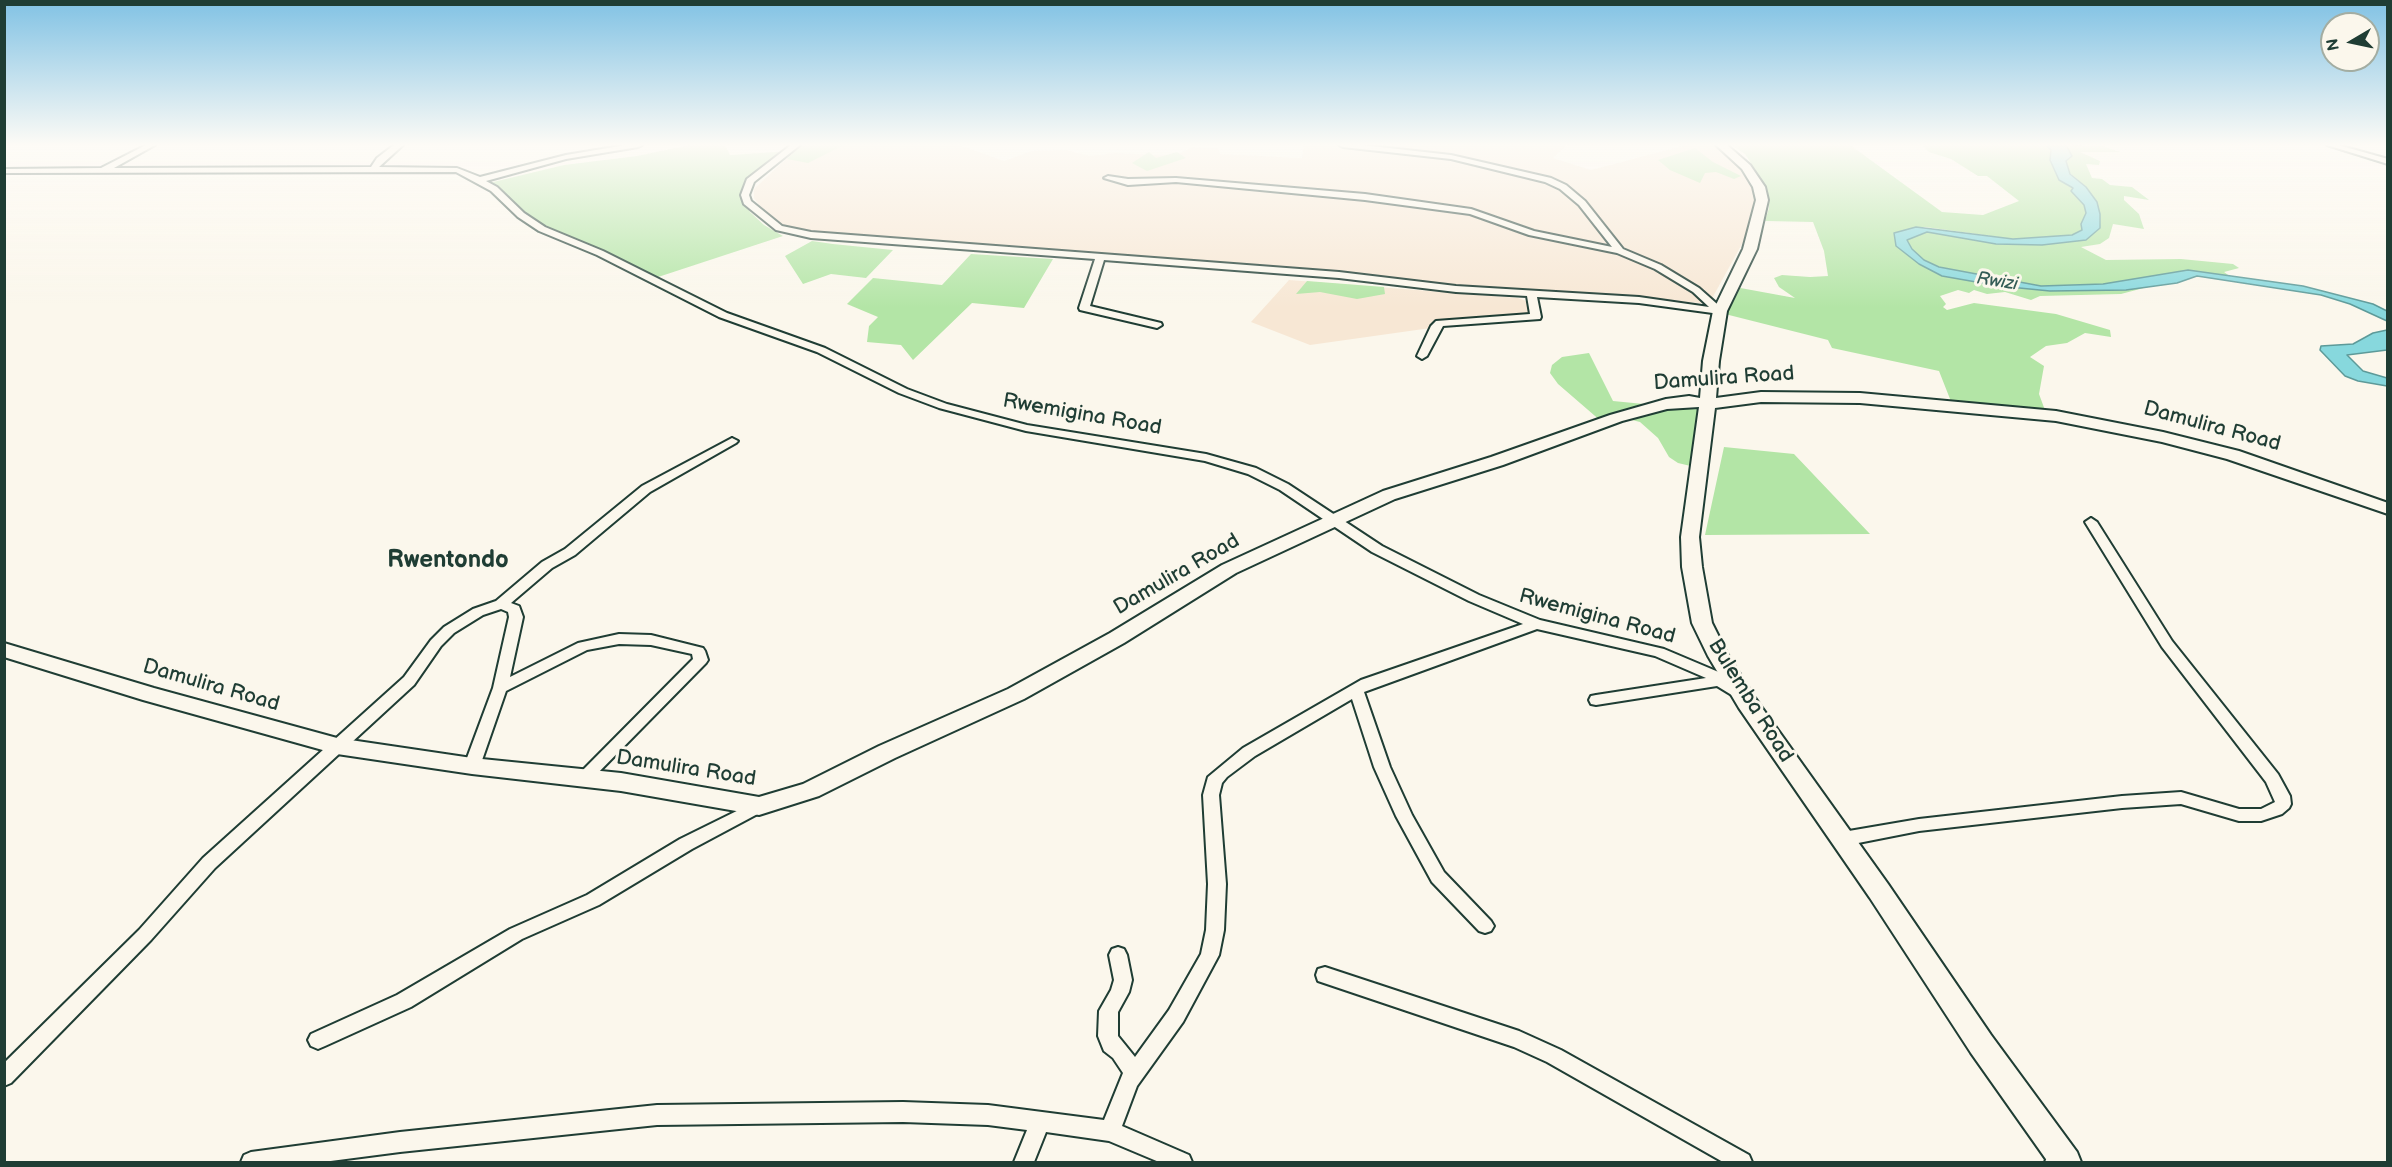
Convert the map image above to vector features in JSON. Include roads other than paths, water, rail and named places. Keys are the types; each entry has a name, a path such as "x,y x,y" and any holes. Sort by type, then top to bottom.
{"street":[{"name":"Rwemigina Road","path":"505,199 521,215 542,229 600,254 723,315 821,350 903,391 943,405 1034,430 1153,448 1236,466 1284,487 1377,549 1427,575 1536,624 1659,652 1723,680 1747,703"},
{"path":"746,199 786,231 828,237 1339,276 1532,294 1639,300 1720,311"},
{"path":"1371,199 1447,207 1492,217 1539,235 1620,251 1668,272 1701,293 1720,311"},
{"path":"1578,199 1620,251"},
{"name":"Bulemba Road","path":"1761,199 1750,249 1720,311 1711,361 1708,404 1696,478 1690,537 1692,567 1702,623 1718,656 1747,703 1843,839 1981,1044 2066,1162"},
{"path":"1100,257 1084,308 1157,325"},
{"path":"1422,356 1436,326 1440,323 1536,317 1532,294"},
{"name":"Damulira Road","path":"4,650 162,699 338,746 472,766 584,777 759,806 812,789 887,752 1016,694 1118,638 1213,577 1389,495 1497,461 1616,418 1666,404 1689,401 1708,404 1761,397 1860,398 1946,404 2094,422 2193,444 2271,466 2388,509"},
{"path":"4,1077 145,935 209,862 409,681 431,649 449,630 478,612 501,604 547,565 570,552 594,533 646,489 732,441"},
{"path":"1843,839 1919,825 2122,802 2181,798 2239,815 2261,816 2276,810 2283,804 2282,796 2272,778 2187,671 2091,522"},
{"path":"472,766 500,688 516,618 514,609 501,604"},
{"path":"1110,1131 1129,1081 1176,1016 1210,955 1215,930 1217,884 1211,795 1214,781 1249,752 1356,689 1388,674 1536,624"},
{"path":"500,688 583,646 619,639 651,640 698,651 701,660 584,777"},
{"path":"1596,700 1723,680"},
{"path":"1356,689 1382,767 1404,816 1438,877 1485,926"},
{"path":"318,1040 404,1000 516,934 593,900 676,850 759,806"},
{"path":"1118,955 1123,980 1120,992 1108,1011 1108,1036 1111,1045 1120,1052 1135,1072"},
{"path":"1325,975 1519,1040 1554,1056 1742,1162"},
{"path":"251,1162 400,1142 657,1114 903,1112 987,1114 1110,1131 1182,1162"},
{"path":"1024,1162 1040,1122"},
{"path":"2055,1162 2066,1162"}],"water":[{"name":"Rwizi","path":"2079,199 2095,199 2100,214 2100,228 2086,240 2042,245 1996,244 1927,232 1907,240 1912,249 1924,260 1939,267 2041,286 2103,284 2188,270 2303,286 2373,304 2387,311 2387,321 2350,304 2321,295 2197,276 2177,283 2126,290 2050,291 1999,286 1942,276 1919,264 1896,246 1894,233 1916,227 2013,239 2072,235 2082,230 2081,224 2086,213 2084,205"},
{"path":"2387,330 2387,350 2347,355 2363,371 2387,378 2387,386 2358,381 2345,376 2320,350 2321,346 2353,344 2373,333"}],"district":[{"name":"Rwentondo","path":"448,561"}]}
